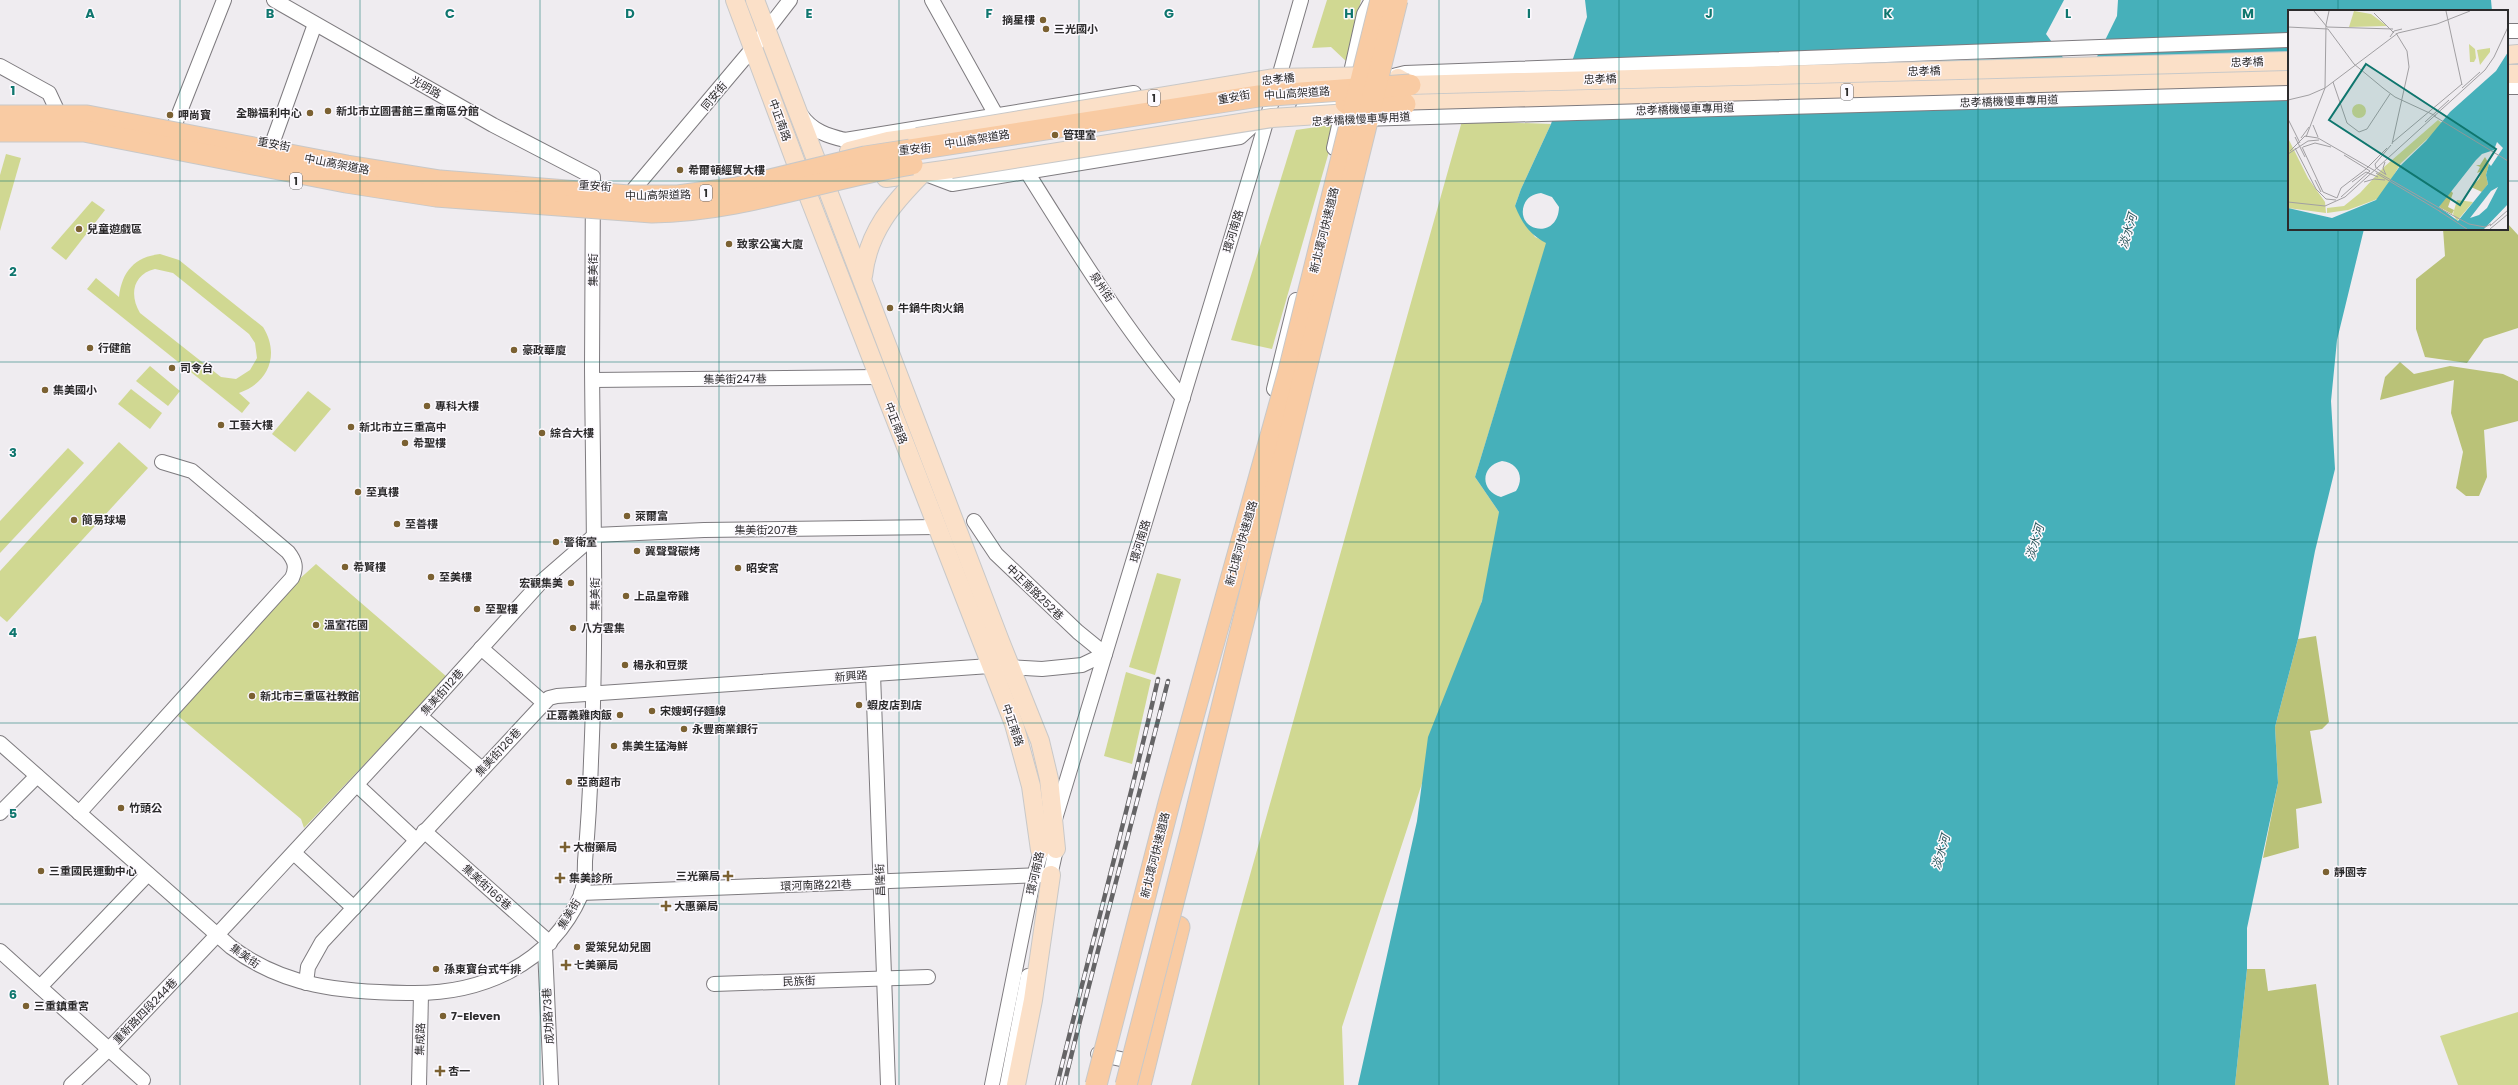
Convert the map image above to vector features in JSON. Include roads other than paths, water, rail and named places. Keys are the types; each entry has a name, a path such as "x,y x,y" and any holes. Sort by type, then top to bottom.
{"highway":[{"path":"1111,1085 1282,430 1371,97 1369,55 1377,15 1375,0"},
{"name":"新北環河快速道路","path":"1096,1085 1169,803 1289,371 1375,0"},
{"name":"新北環河快速道路","path":"1127,1085 1192,829 1397,0"},
{"name":"中山高架道路","path":"0,116 88,116 347,166 440,181 629,196 678,196 737,188 865,157 1251,97 1289,92 1403,88"},
{"name":"中山高架道路","path":"0,131 84,131 346,182 436,196 628,211 676,212 736,203 888,168 1257,109 1318,103 1403,88"},
{"path":"1140,1085 1179,927 1192,829"}],"main road":[{"name":"中正南路","path":"735,0 796,165 1023,755 1036,818 1048,850"},
{"name":"中正南路","path":"756,0 1010,667 1040,740 1050,779 1055,819 1048,850"},
{"path":"2508,55 2518,54"},
{"name":"忠孝橋","path":"923,173 1272,118 1365,112 1403,88 2288,61"},
{"name":"忠孝橋","path":"848,146 917,137 1275,78 1403,88 2288,80"},
{"name":"重安街","path":"0,109 90,109 175,124 272,144 437,172 634,189 685,188 723,182 817,160 848,146"},
{"name":"重安街","path":"0,140 84,140 256,173 339,191 421,204 593,217 680,220 755,209 828,189 923,173"},
{"path":"862,279 865,257 880,222 891,205 923,173"},
{"path":"1016,1085 1033,1000 1042,875"}],"street":[{"path":"175,124 224,0"},
{"name":"光明路","path":"274,0 493,125 593,176 593,185"},
{"name":"同安街","path":"634,189 753,48 766,28 790,0"},
{"path":"932,0 996,115"},
{"name":"環河南路","path":"1055,819 1270,110 1301,0"},
{"path":"1090,1085 1266,420 1364,14 1375,0"},
{"path":"1127,1085 1285,477 1371,97 1397,0"},
{"path":"256,173 272,144 315,24"},
{"path":"2508,31 2518,30"},
{"path":"1403,88 1405,73 2288,40"},
{"path":"0,66 49,93 56,108"},
{"name":"重安街","path":"848,146 996,115 1259,75 1275,90"},
{"path":"1177,87 1186,145"},
{"name":"重安街","path":"799,112 806,122 816,130 848,146 915,151 1275,90 1319,87 1345,96 1371,97"},
{"name":"忠孝橋機慢車專用道","path":"1083,147 1108,151 1270,125 1386,117 2288,93"},
{"name":"重安街","path":"869,181 899,169 1270,110 1321,106 1345,96"},
{"name":"重安街","path":"923,173 952,184 1240,137 1270,110"},
{"name":"泉州街","path":"1027,172 1151,358 1183,398"},
{"name":"集美街","path":"0,744 217,935 262,968 306,983 360,992 421,994 475,985 507,973 548,945 582,893 588,834 594,694 595,535 592,380 593,185"},
{"name":"集美街247巷","path":"592,380 878,377"},
{"path":"79,813 292,578 296,570 294,560 288,552 192,471 162,462"},
{"name":"中正南路252巷","path":"974,521 996,554 1078,632 1105,654"},
{"name":"集美街207巷","path":"595,535 704,530 936,527"},
{"name":"集美街112巷","path":"217,935 357,785 541,582 595,535"},
{"path":"481,648 543,702"},
{"name":"新興路","path":"594,694 990,666 1042,669 1082,665 1105,654"},
{"name":"昌隆街","path":"873,674 888,1085"},
{"name":"集美街126巷","path":"306,983 313,955 322,942 543,702 557,696 594,694"},
{"path":"420,716 482,769"},
{"path":"0,813 37,776"},
{"path":"357,785 420,835"},
{"name":"集美街166巷","path":"420,835 548,945"},
{"path":"1007,1085 1039,922 1042,875 1048,850"},
{"path":"294,852 354,908"},
{"path":"40,987 148,874"},
{"name":"環河南路","path":"992,1085 1042,875"},
{"name":"環河南路221巷","path":"582,893 1042,875"},
{"name":"重新路四段244巷","path":"71,1085 109,1049 217,935"},
{"name":"成功路73巷","path":"548,945 551,1085"},
{"path":"0,951 143,1080"},
{"name":"民族街","path":"714,984 928,976"},
{"name":"集成路","path":"419,1085 421,994"},
{"path":"1098,1054 1134,1062"}],"water":[{"name":"淡水河","path":"1585,0 2064,0 2046,34 2083,85 2117,16 2118,0 2491,0 2492,10 2288,10 2288,230 2364,230 2337,340 2331,401 2335,469 2315,551 2298,639 2275,727 2278,783 2247,928 2247,969 2235,1085 1358,1085 1417,821 1428,737 1482,601 1499,512 1475,477 1546,243 1540,240 1527,228 1520,218 1515,206 1521,189 1551,124 1587,17","holes":["1541,193 1552,197 1559,207 1557,218 1552,225 1545,228 1531,226 1526,221 1523,214 1524,205 1527,200 1533,195","1502,461 1508,462 1516,468 1520,476 1520,481 1516,491 1501,497 1489,490 1485,479 1486,473 1495,464"]}],"railway":[{"path":"1057,1085 1134,781 1158,679"},
{"path":"1064,1085 1168,681"}],"place":[{"name":"摘星樓","path":"1043,20"},
{"name":"三光國小","path":"1046,29"},
{"name":"新北市立圖書館三重南區分館","path":"328,111"},
{"name":"全聯福利中心","path":"310,113"},
{"name":"呷尚寶","path":"170,115"},
{"name":"管理室","path":"1055,135"},
{"name":"希爾頓經貿大樓","path":"680,170"},
{"name":"兒童遊戲區","path":"79,229"},
{"name":"致家公寓大廈","path":"729,244"},
{"name":"牛鍋牛肉火鍋","path":"890,308"},
{"name":"行健館","path":"90,348"},
{"name":"豪政華廈","path":"514,350"},
{"name":"司令台","path":"172,368"},
{"name":"集美國小","path":"45,390"},
{"name":"專科大樓","path":"427,406"},
{"name":"工藝大樓","path":"221,425"},
{"name":"新北市立三重高中","path":"351,427"},
{"name":"綜合大樓","path":"542,433"},
{"name":"希聖樓","path":"405,443"},
{"name":"至真樓","path":"358,492"},
{"name":"萊爾富","path":"627,516"},
{"name":"簡易球場","path":"74,520"},
{"name":"至善樓","path":"397,524"},
{"name":"警衛室","path":"556,542"},
{"name":"冀聲聲碳烤","path":"637,551"},
{"name":"希賢樓","path":"345,567"},
{"name":"昭安宮","path":"738,568"},
{"name":"至美樓","path":"431,577"},
{"name":"宏觀集美","path":"571,583"},
{"name":"上品皇帝雞","path":"626,596"},
{"name":"至聖樓","path":"477,609"},
{"name":"溫室花園","path":"316,625"},
{"name":"八方雲集","path":"573,628"},
{"name":"楊永和豆漿","path":"625,665"},
{"name":"新北市三重區社教館","path":"252,696"},
{"name":"蝦皮店到店","path":"859,705"},
{"name":"宋嫂蚵仔麵線","path":"652,711"},
{"name":"正嘉義雞肉飯","path":"620,715"},
{"name":"永豐商業銀行","path":"684,729"},
{"name":"集美生猛海鮮","path":"614,746"},
{"name":"亞商超市","path":"569,782"},
{"name":"竹頭公","path":"121,808"},
{"name":"大樹藥局","path":"565,847"},
{"name":"三重國民運動中心","path":"41,871"},
{"name":"靜園寺","path":"2326,872"},
{"name":"三光藥局","path":"728,876"},
{"name":"集美診所","path":"560,878"},
{"name":"大惠藥局","path":"666,906"},
{"name":"愛箂兒幼兒園","path":"577,947"},
{"name":"七美藥局","path":"566,965"},
{"name":"孫東寶台式牛排","path":"436,969"},
{"name":"三重鎮重宮","path":"26,1006"},
{"name":"7-Eleven","path":"443,1016"},
{"name":"杏一","path":"440,1071"}]}
